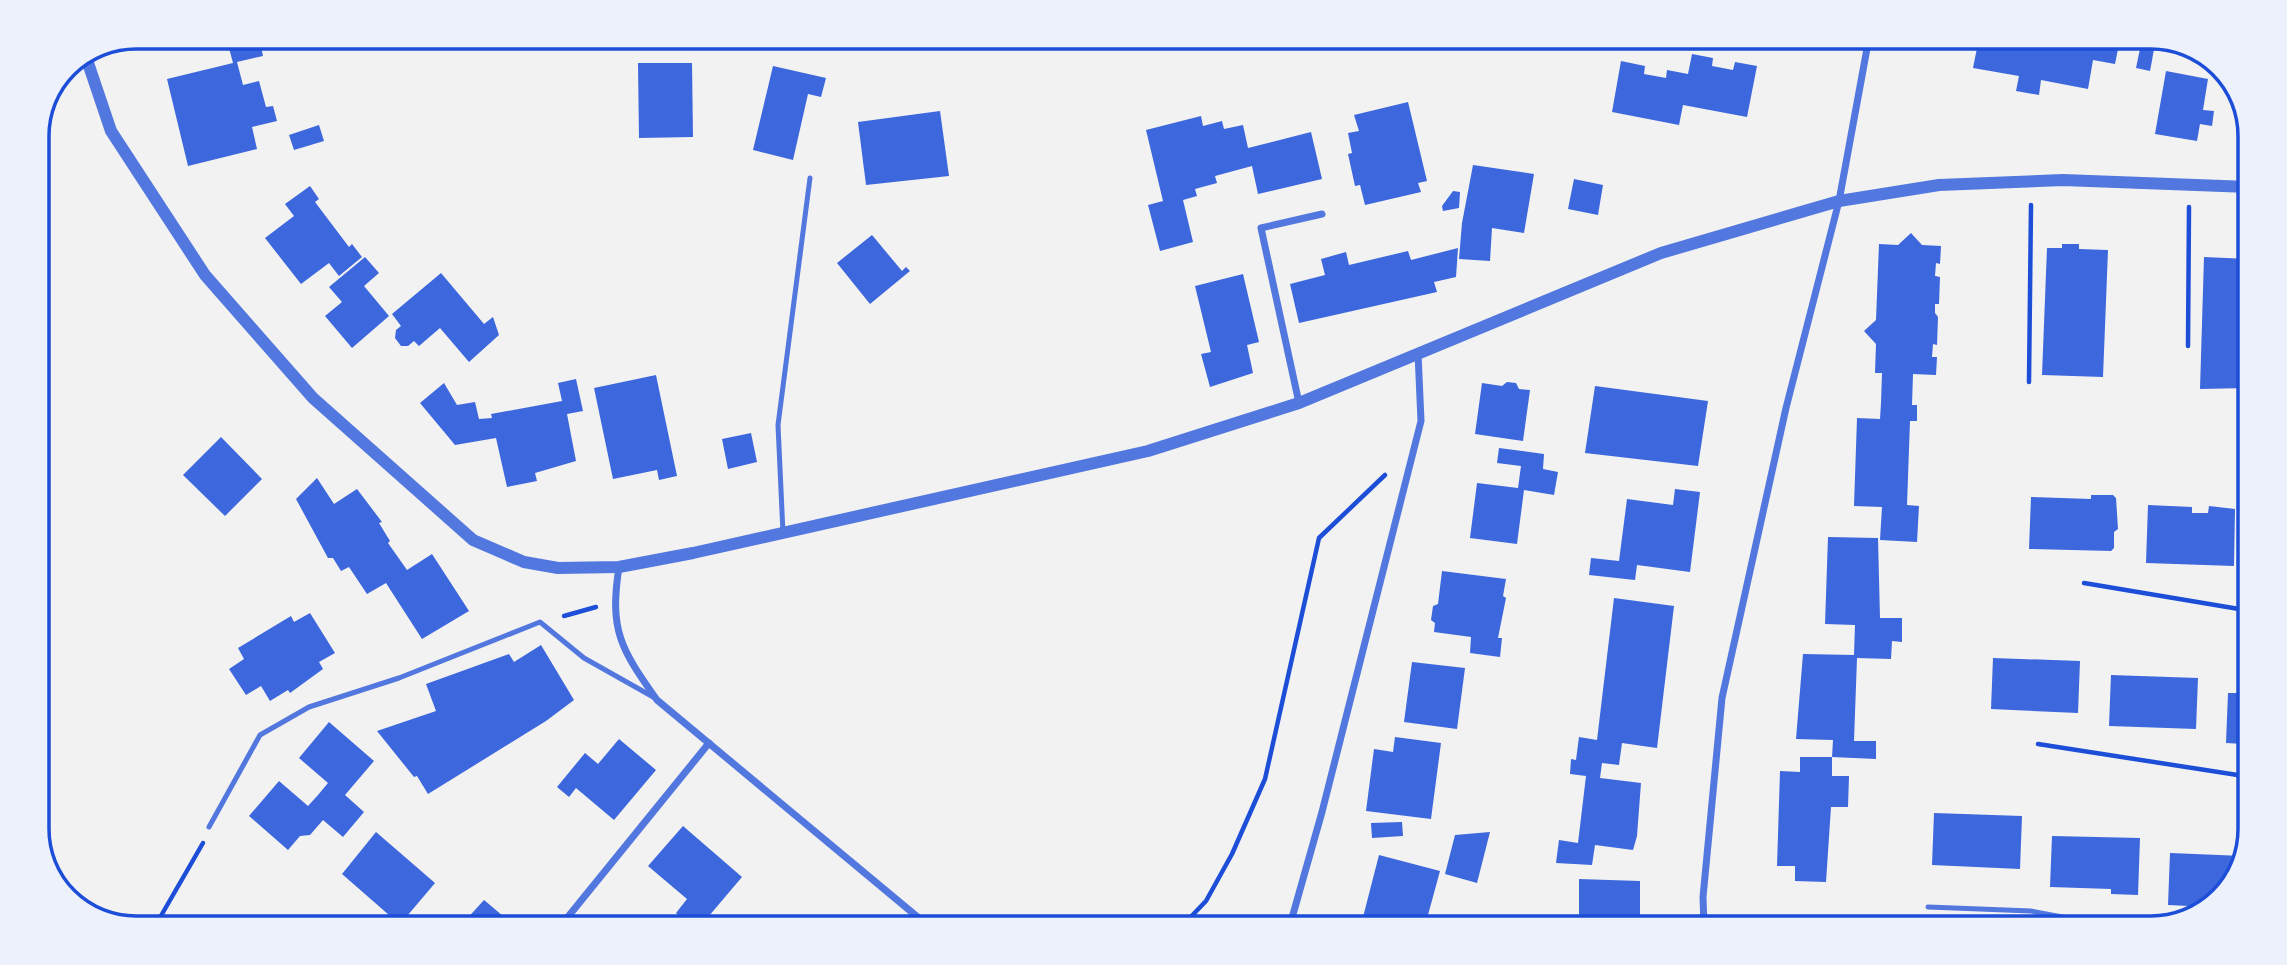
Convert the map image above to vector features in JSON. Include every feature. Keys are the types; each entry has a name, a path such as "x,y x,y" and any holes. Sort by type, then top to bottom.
{"street":[{"path":"1704,916 1703,897 1722,698 1786,408 1839,201 1867,49"},
{"path":"88,64 111,131 205,275 313,398 473,540 524,562 558,568 619,567 1148,451 1299,404 1661,253 1839,201 1939,185 2031,181 2238,186"},
{"path":"1299,404 1261,228 1322,214"},
{"path":"1293,916 1322,812 1421,421 1419,353"},
{"path":"619,567 614,602 616,628 631,663 657,700 916,916"},
{"path":"569,916 709,743"}],"lane":[{"path":"783,533 778,425 810,178"},
{"path":"209,827 260,735 309,707 399,678 540,622 584,658 657,700"},
{"path":"1928,907 2031,911 2057,916"}],"path":[{"path":"2029,382 2031,181"},
{"path":"2188,346 2189,184"},
{"path":"1192,916 1206,901 1232,854 1265,779 1318,538 1394,467 1410,465"},
{"path":"2084,583 2238,609"},
{"path":"540,622 614,602"},
{"path":"2038,744 2238,775"},
{"path":"161,916 200,850 209,827"}],"building":[{"path":"229,49 262,49 263,56 237,62 243,85 259,81 266,107 273,106 277,121 252,127 257,149 188,166 167,79 233,63"},
{"path":"1977,49 2118,49 2115,64 2093,60 2088,89 2041,80 2039,95 2016,91 2019,76 1973,68"},
{"path":"2140,49 2154,49 2150,71 2136,68"},
{"path":"1692,54 1713,58 1712,66 1733,70 1735,62 1757,66 1747,117 1683,105 1679,125 1612,112 1621,61 1645,66 1644,74 1666,78 1667,70 1688,74"},
{"path":"638,63 692,63 693,137 639,138"},
{"path":"773,66 826,78 821,97 808,94 793,160 753,150"},
{"path":"2166,71 2208,79 2203,110 2214,111 2212,126 2200,124 2197,141 2155,134"},
{"path":"1408,102 1427,181 1418,183 1421,192 1365,205 1360,185 1355,186 1348,154 1352,153 1348,133 1359,131 1354,115"},
{"path":"940,111 949,176 866,185 858,122"},
{"path":"1201,116 1203,126 1222,121 1224,129 1243,125 1248,148 1311,132 1322,179 1258,194 1252,166 1215,176 1217,183 1195,189 1197,196 1183,200 1193,242 1160,251 1148,205 1163,201 1146,130"},
{"path":"319,125 324,141 294,150 289,135"},
{"path":"1473,165 1534,174 1524,233 1492,228 1490,261 1459,259 1462,223"},
{"path":"1574,179 1603,185 1598,215 1568,209"},
{"path":"310,186 319,199 315,202 349,247 352,244 362,257 339,276 329,263 301,284 265,238 294,216 285,204"},
{"path":"1453,191 1460,192 1459,208 1443,211 1442,206"},
{"path":"1911,233 1922,245 1941,246 1940,264 1936,263 1935,276 1940,277 1939,304 1935,304 1938,317 1937,345 1933,344 1932,357 1937,357 1936,375 1913,374 1912,405 1917,405 1917,421 1910,421 1907,505 1919,506 1917,542 1880,540 1882,507 1854,506 1857,418 1880,419 1882,373 1875,373 1876,344 1864,331 1876,320 1879,244 1898,245"},
{"path":"872,235 902,271 906,267 910,271 870,304 837,263"},
{"path":"2062,244 2079,244 2079,249 2108,250 2103,377 2042,375 2047,248 2062,248"},
{"path":"1458,248 1456,277 1434,282 1437,292 1299,323 1290,284 1325,275 1321,259 1346,252 1349,265 1408,251 1411,260"},
{"path":"365,257 379,273 364,286 389,316 352,348 325,316 342,302 329,287"},
{"path":"2204,257 2238,259 2238,388 2200,389"},
{"path":"441,273 484,324 493,317 499,335 469,362 440,328 419,346 414,341 408,346 401,346 395,338 396,330 401,326 392,314"},
{"path":"1243,274 1259,342 1247,345 1253,373 1210,387 1201,354 1211,352 1195,286"},
{"path":"656,375 677,476 659,480 657,470 613,479 594,388"},
{"path":"576,379 583,411 567,414 576,461 535,473 537,481 507,487 496,438 455,445 420,403 444,383 457,405 475,402 479,419 492,418 491,414 562,401 558,383"},
{"path":"1507,382 1516,383 1519,389 1530,390 1523,441 1475,434 1482,383 1502,386"},
{"path":"1595,386 1708,401 1698,466 1585,453"},
{"path":"751,433 757,462 728,469 722,439"},
{"path":"221,437 262,479 225,516 183,475"},
{"path":"1499,448 1544,454 1543,469 1558,472 1554,495 1524,490 1517,544 1470,538 1477,483 1518,488 1521,466 1497,463"},
{"path":"317,478 334,504 357,489 382,522 379,523 390,541 388,543 407,570 432,554 469,611 422,639 386,583 367,594 349,567 341,571 333,558 328,558 296,499"},
{"path":"1675,489 1700,492 1690,572 1637,565 1635,580 1589,575 1591,558 1619,561 1627,499 1673,505"},
{"path":"2091,495 2113,495 2116,498 2118,529 2114,532 2114,548 2111,551 2029,549 2031,497 2091,499"},
{"path":"2148,505 2192,507 2192,513 2208,513 2209,506 2235,509 2234,566 2146,563"},
{"path":"1828,537 1878,538 1880,618 1902,618 1902,642 1892,641 1891,659 1857,658 1854,741 1876,741 1876,759 1832,757 1833,740 1796,739 1803,654 1854,655 1855,625 1825,624"},
{"path":"1442,571 1506,579 1503,596 1506,598 1498,638 1502,638 1500,657 1470,653 1471,637 1434,632 1435,623 1431,620 1433,606 1438,604"},
{"path":"1614,598 1674,606 1657,748 1622,743 1619,765 1602,763 1600,778 1641,783 1637,836 1633,850 1595,845 1592,865 1556,863 1559,840 1578,843 1586,776 1570,774 1571,759 1576,760 1579,737 1597,740"},
{"path":"310,613 335,653 319,662 323,669 290,693 288,690 270,701 261,686 246,695 229,669 244,659 238,648 291,616 294,622"},
{"path":"541,645 574,700 546,721 428,794 417,776 414,777 377,731 436,711 426,684 509,654 514,662"},
{"path":"1993,658 2080,661 2078,713 1991,709"},
{"path":"1412,662 1465,668 1457,729 1404,722"},
{"path":"2111,675 2198,678 2196,729 2109,726"},
{"path":"2228,693 2238,693 2238,744 2226,743"},
{"path":"329,722 374,761 345,795 364,812 343,837 323,820 310,835 300,836 288,850 249,816 279,781 308,806 318,795 328,783 299,758"},
{"path":"1395,737 1441,743 1431,819 1366,811 1374,749 1393,752"},
{"path":"619,739 656,770 614,820 576,788 569,797 557,787 585,753 598,764"},
{"path":"1800,757 1832,757 1832,776 1849,776 1848,807 1831,807 1826,882 1795,881 1795,866 1777,866 1780,771 1800,772"},
{"path":"1934,813 2022,816 2020,869 1932,865"},
{"path":"1402,822 1403,836 1372,838 1371,823"},
{"path":"683,826 742,877 709,916 679,916 676,913 687,899 648,866"},
{"path":"376,832 435,883 407,916 390,916 342,874"},
{"path":"1490,832 1477,883 1445,874 1455,835"},
{"path":"2052,836 2140,838 2138,895 2111,894 2111,889 2050,887"},
{"path":"2170,853 2233,856 2223,877 2199,901 2191,906 2168,905"},
{"path":"1379,855 1440,871 1428,916 1363,916"},
{"path":"1579,879 1640,881 1640,916 1579,916"},
{"path":"484,900 503,916 469,916"}]}
